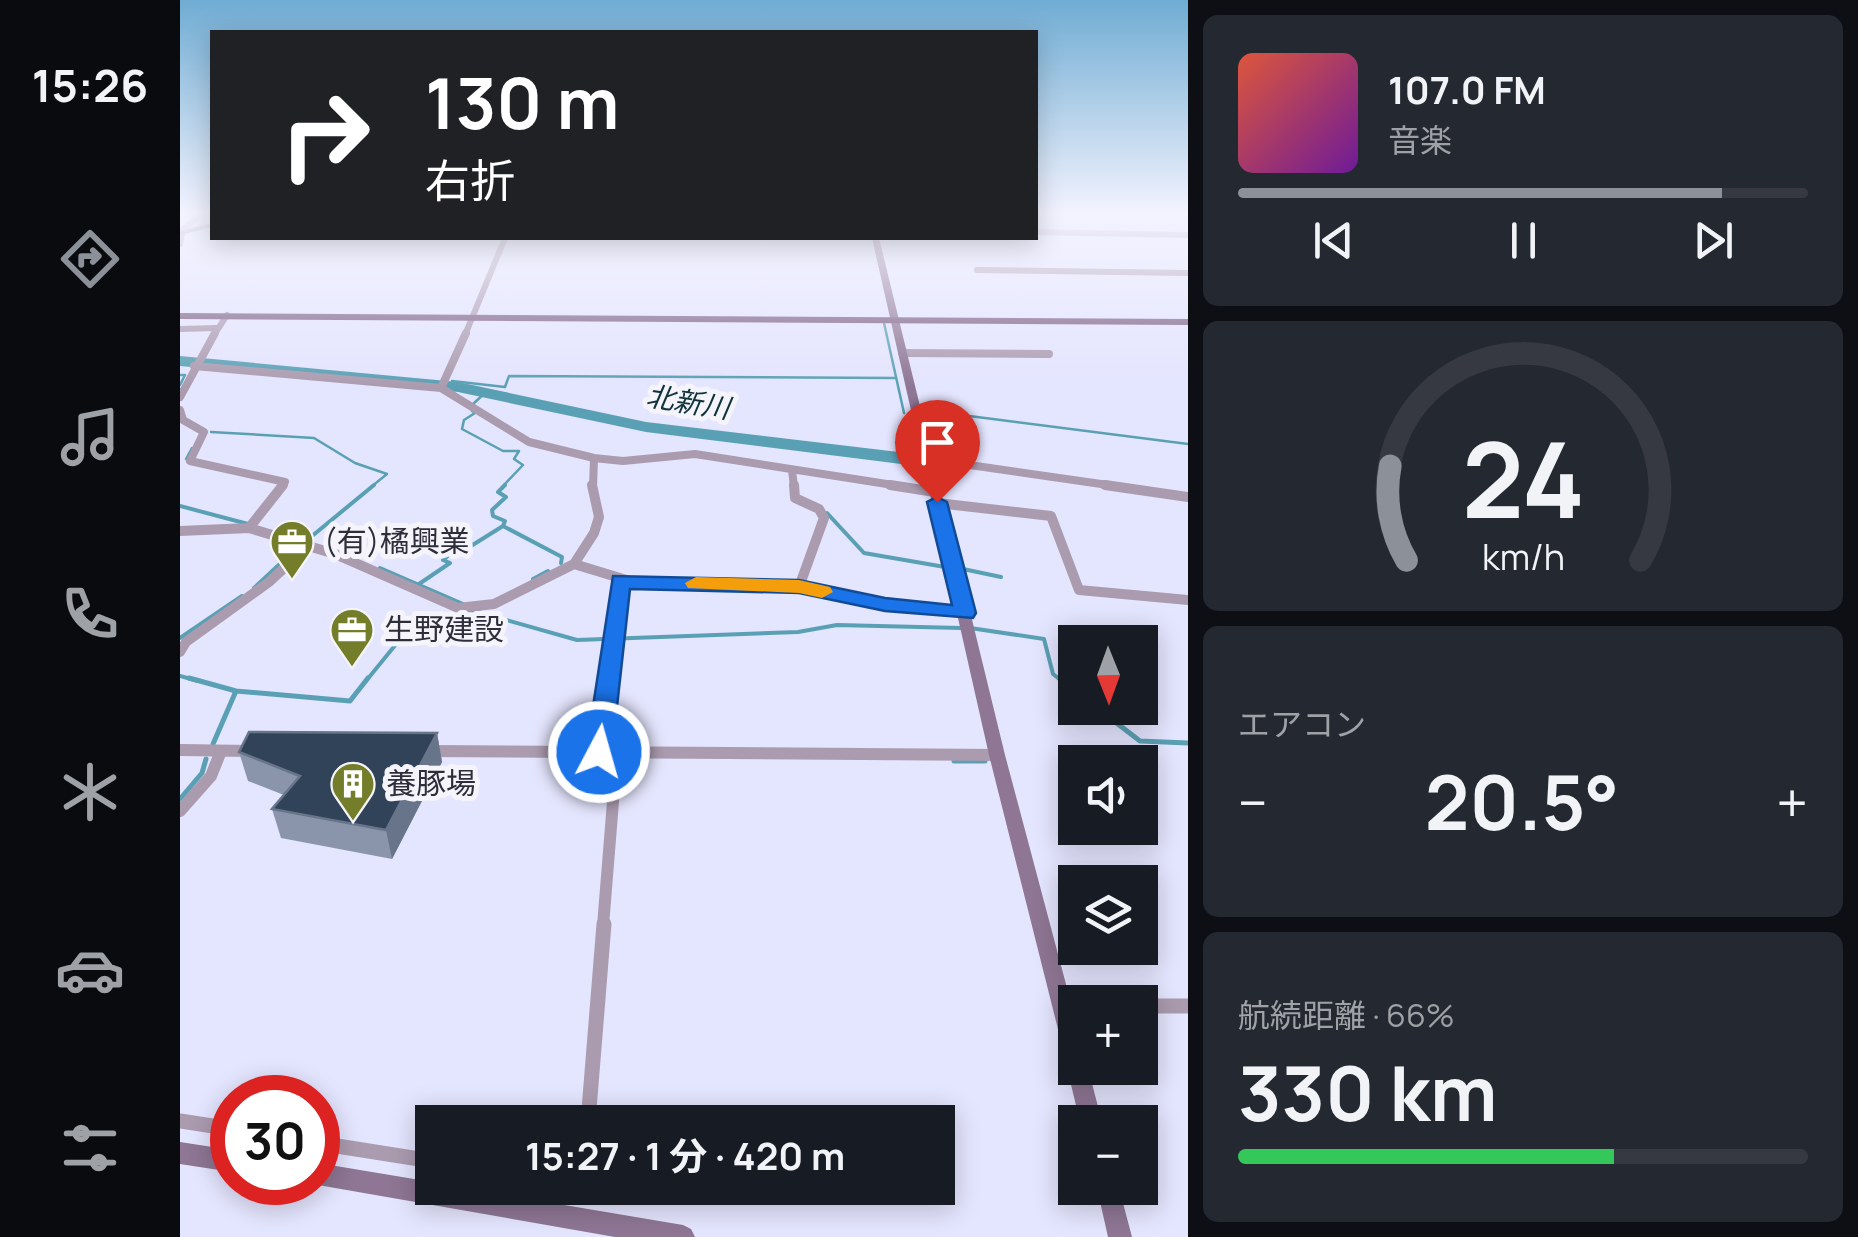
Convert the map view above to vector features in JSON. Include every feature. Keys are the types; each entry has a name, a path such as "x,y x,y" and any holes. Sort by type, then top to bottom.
{"main road":[{"path":"882,272 997,755 1063,985"},
{"path":"180,316 1188,322"},
{"path":"180,1153 210,1158"},
{"path":"340,1178 683,1237"},
{"path":"1112,1205 1120,1237"}],"street":[{"path":"443,386 492,272"},
{"path":"1098,272 1188,273"},
{"path":"180,397 195,363 227,315"},
{"path":"180,329 216,328"},
{"path":"902,353 1049,354"},
{"path":"195,363 443,386 529,442 594,458 623,462 695,454 1051,516 1079,590 1124,598 1188,600"},
{"path":"180,410 183,420 204,432 185,460 284,482 252,525"},
{"path":"180,531 252,525 302,546 334,554 458,608 494,604 574,564 594,533 599,516 592,482 594,458"},
{"path":"929,462 1188,497"},
{"path":"792,470 795,498 819,509 824,518 799,586"},
{"path":"180,652 186,642 269,582 302,546"},
{"path":"574,564 643,585 799,586 968,623"},
{"path":"599,752 620,581"},
{"path":"180,750 260,751"},
{"path":"180,811 208,782 220,763 221,751"},
{"path":"420,752 997,755"},
{"path":"589,1105 617,752"},
{"path":"1158,1006 1188,1006"},
{"path":"180,1121 210,1126"},
{"path":"340,1146 415,1158"}],"building":[{"path":"249,732 437,733 386,830 272,809 300,776 239,752"}],"waterway":[{"path":"884,323 904,413"},
{"name":"北新川","path":"180,361 458,387 646,427 949,464"},
{"path":"180,375 185,375 180,385"},
{"path":"452,381 505,387 509,376 896,378"},
{"path":"472,405 487,391"},
{"path":"472,411 475,413 464,420 462,429 503,451 519,451 514,459 523,465 502,487"},
{"path":"930,416 946,413 1188,444"},
{"path":"211,432 314,438 355,463 387,474 371,487"},
{"path":"186,459 192,448"},
{"path":"306,541 374,485"},
{"path":"503,526 505,521 493,516 492,510 506,497 498,492 505,485"},
{"path":"180,506 248,524"},
{"path":"827,513 864,553 945,567"},
{"path":"419,584 450,563 443,560 456,549 463,551 503,526"},
{"path":"503,526 562,557 561,563"},
{"path":"254,588 298,547"},
{"path":"380,568 463,604"},
{"path":"963,569 1001,577"},
{"path":"533,579 548,571"},
{"path":"180,638 242,596"},
{"path":"471,610 577,640 798,632 837,625 961,628"},
{"path":"366,681 397,643 430,634 452,615 472,611"},
{"path":"970,628 1044,639 1053,674 1058,678"},
{"path":"180,676 198,681"},
{"path":"189,678 236,691"},
{"path":"236,691 350,701 368,678"},
{"path":"213,744 236,691"},
{"path":"1119,725 1140,741 1188,743"},
{"path":"180,799 202,773 206,759"},
{"path":"954,761 985,761"}],"slow traffic":[{"path":"696,583 799,586 822,592"}],"place":[{"name":"(有)橘興業","path":"292,580"},
{"name":"生野建設","path":"352,668"},
{"name":"養豚場","path":"353,822"}],"route":[{"path":"599,752 610,636 620,581 643,585 799,586 885,604 965,613 937,502"}]}
